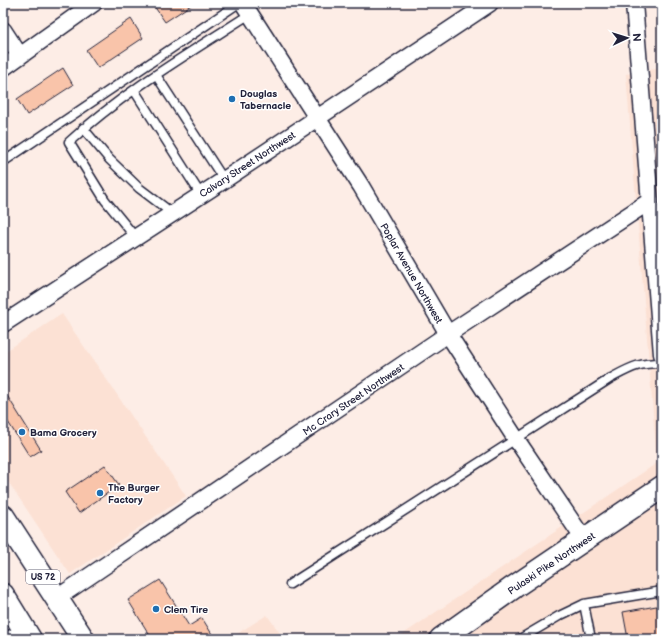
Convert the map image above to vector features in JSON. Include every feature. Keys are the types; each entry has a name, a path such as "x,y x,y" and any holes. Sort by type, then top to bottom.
{"main road":[{"name":"Pulaski Pike Northwest","path":"441,639 514,587 585,541 662,488"},
{"name":"US 72","path":"3,516 83,639"},
{"path":"3,595 27,633"}],"street":[{"path":"3,68 94,3"},
{"name":"Calvary Street Northwest","path":"3,324 224,180 490,3"},
{"path":"634,3 662,354"},
{"name":"Poplar Avenue Northwest","path":"244,7 365,193 448,334 516,439 585,541"},
{"path":"3,30 20,56"},
{"name":"Mc Crary Street Northwest","path":"57,598 448,334 650,200"}],"lane":[{"path":"136,238 105,200 69,142 97,116 156,75 244,7"},
{"path":"3,162 244,7"},
{"path":"156,75 224,180"},
{"path":"134,90 201,195"},
{"path":"83,128 110,159 139,188 172,213"},
{"path":"290,584 605,382 630,368 644,363 662,363"},
{"path":"520,639 559,616 584,604 662,591"},
{"path":"584,604 591,639"},
{"path":"3,638 27,633"}],"shaded area":[{"path":"662,68 662,639 396,639 657,463 626,74"},
{"path":"62,314 186,496 70,574 3,474 3,353"},
{"path":"267,615 284,639 230,639 243,630"}],"building":[{"path":"152,3 194,3 165,22"},
{"path":"131,19 143,38 98,68 86,50"},
{"path":"63,68 73,85 27,115 17,99"},
{"name":"Bama Grocery","path":"3,389 41,450 30,457 3,414"},
{"path":"105,465 119,485 79,513 65,492"},
{"name":"Clem Tire","path":"160,580 189,626 202,618 215,639 152,639 128,600"},
{"path":"662,605 662,639 628,639 623,612"}],"place":[{"name":"Douglas Tabernacle","path":"232,99"},
{"name":"Bama Grocery","path":"22,432"},
{"name":"The Burger Factory","path":"100,493"},
{"name":"Clem Tire","path":"156,609"}]}
